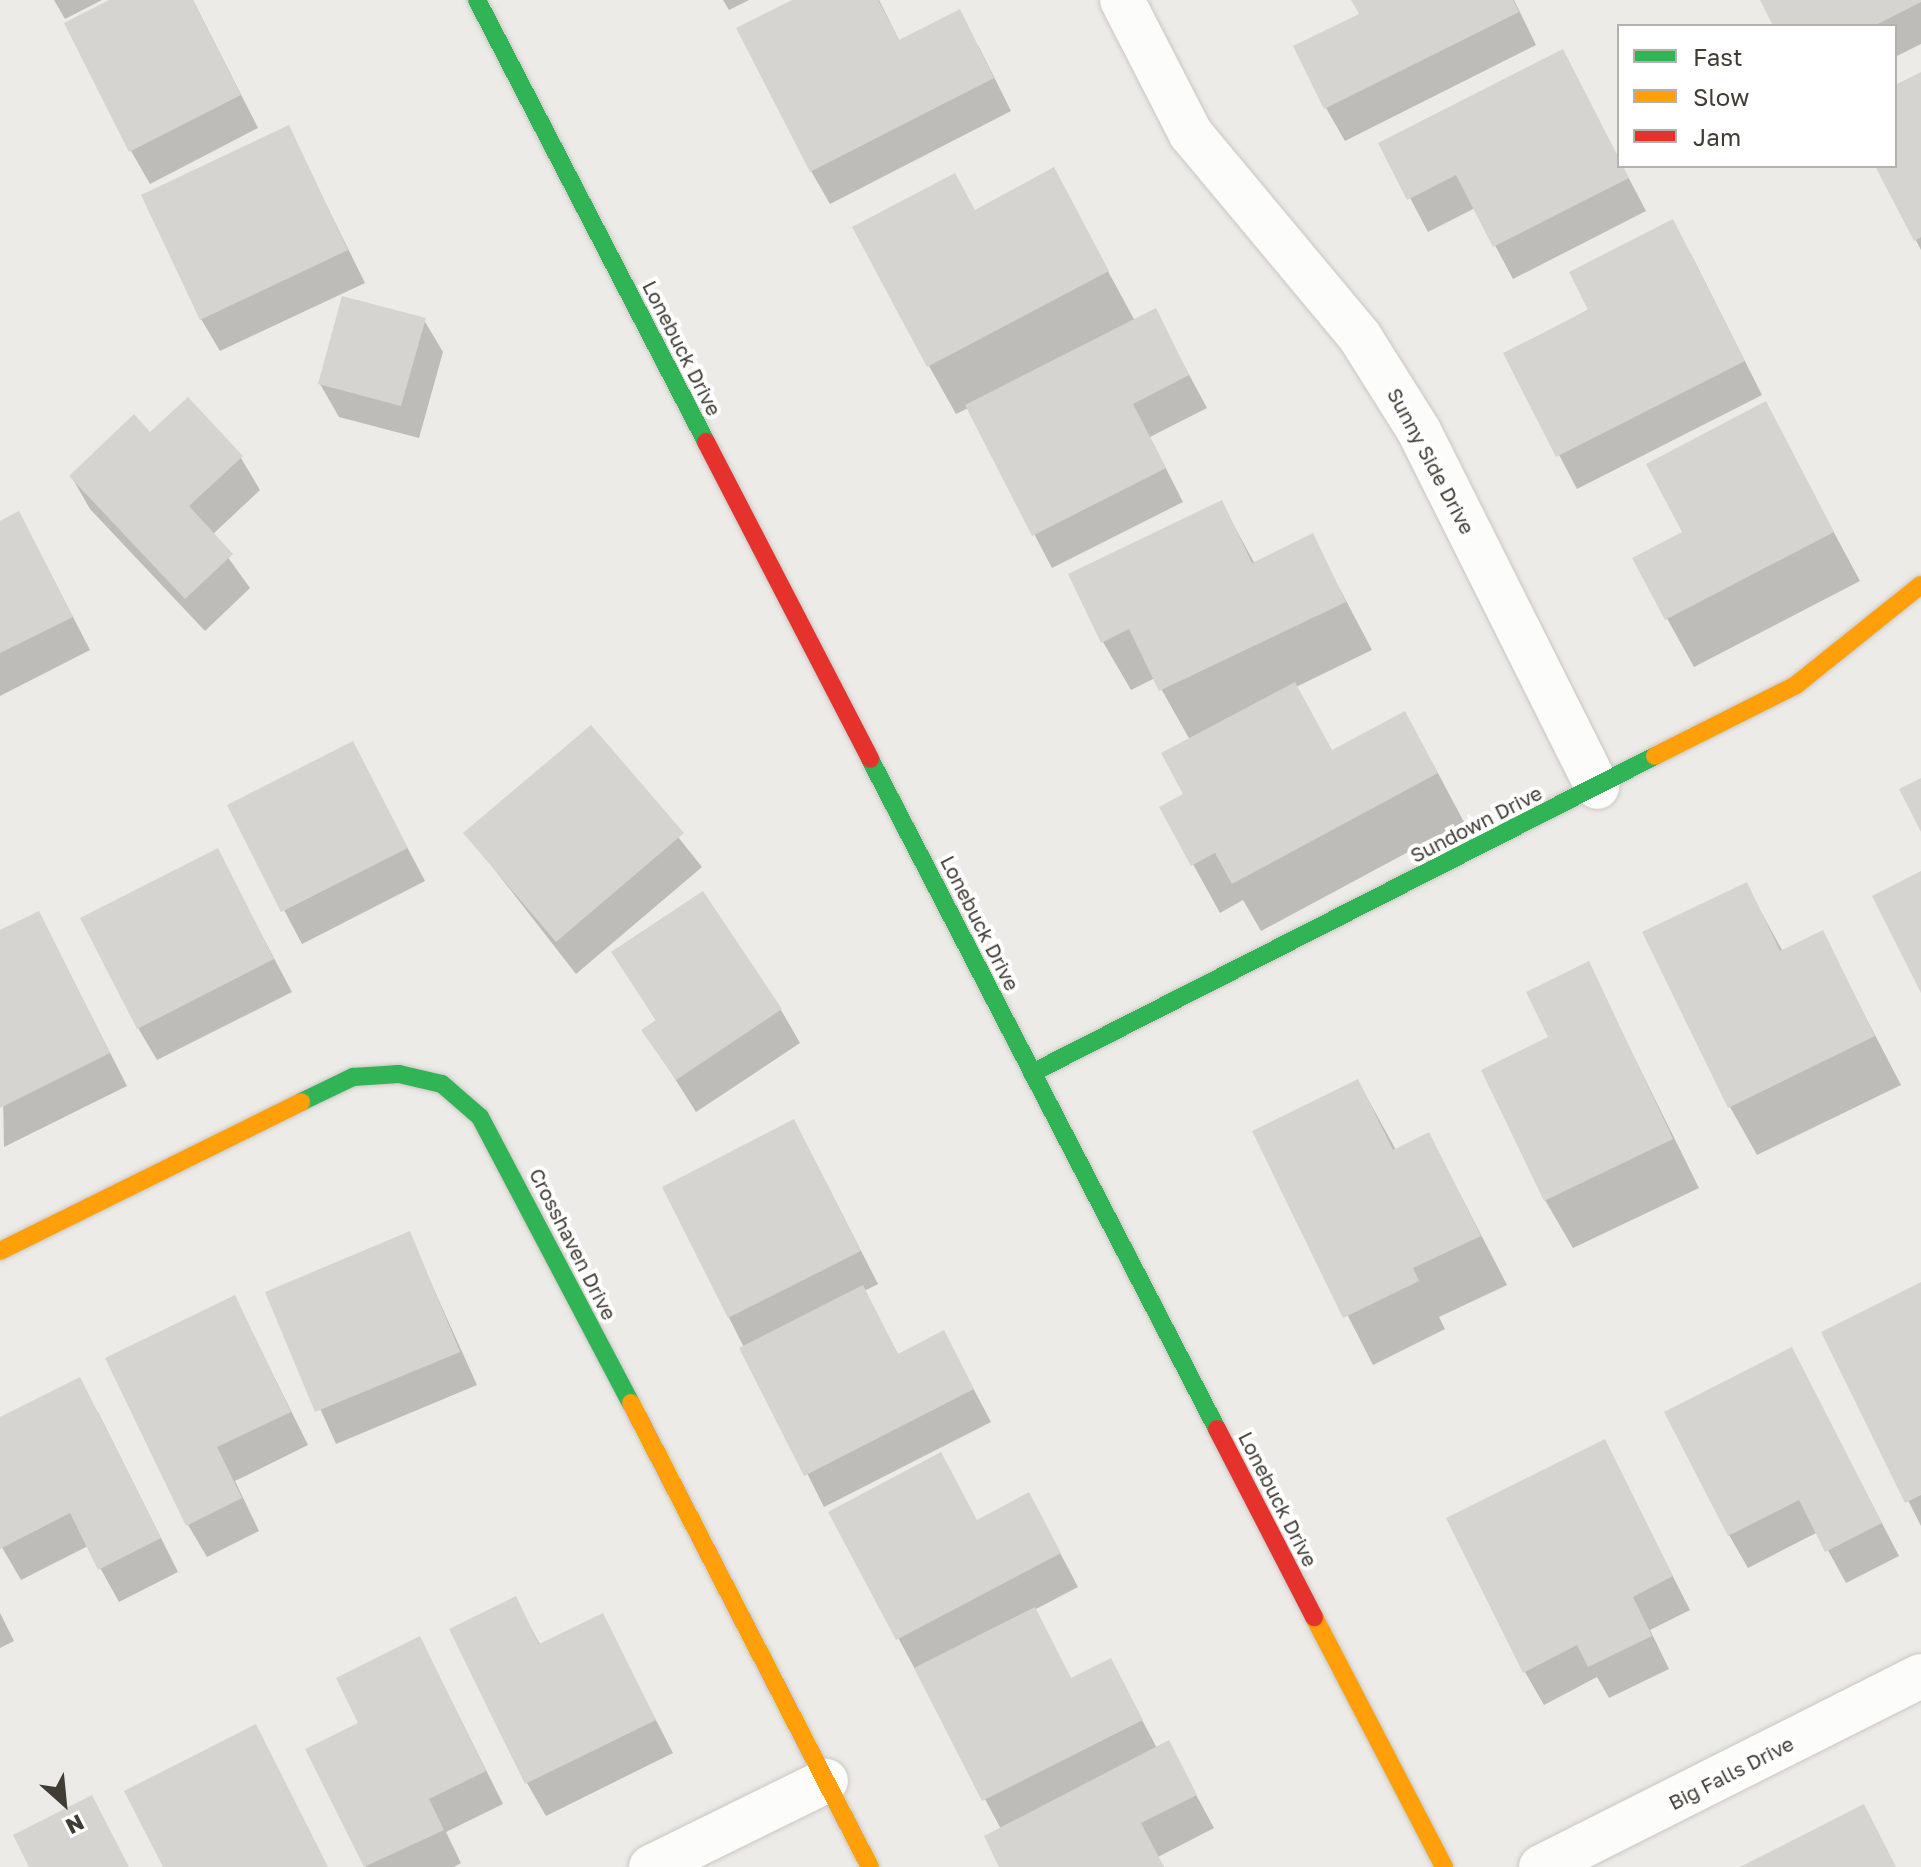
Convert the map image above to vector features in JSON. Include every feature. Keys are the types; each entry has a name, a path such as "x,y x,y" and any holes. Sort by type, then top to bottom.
{"street":[{"name":"Lonebuck Drive","path":"477,0 1444,1867"},
{"name":"Sunny Side Drive","path":"1122,0 1191,134 1360,337 1419,431 1597,787"},
{"name":"Sundown Drive","path":"1032,1073 1796,685 1921,585"},
{"name":"Crosshaven Drive","path":"0,1251 353,1077 399,1074 442,1084 480,1117 517,1181 870,1867"},
{"name":"Big Falls Drive","path":"1541,1867 1921,1676"},
{"path":"651,1867 826,1781"}],"building":[{"path":"109,0 193,0 241,95 129,152 64,23"},
{"path":"792,0 878,0 899,40 960,9 994,78 810,172 736,28"},
{"path":"1351,0 1513,0 1519,12 1324,109 1293,46 1359,14"},
{"path":"1760,0 1921,0 1878,24 1772,24"},
{"path":"1563,49 1617,155 1617,168 1624,168 1629,178 1493,247 1456,175 1407,200 1378,143"},
{"path":"1921,72 1921,237 1914,241 1876,168 1897,168 1897,84"},
{"path":"289,125 348,250 200,320 141,195"},
{"path":"1054,167 1109,271 927,367 852,227 955,173 975,210"},
{"path":"1673,219 1745,361 1556,457 1503,353 1588,310 1569,272"},
{"path":"342,296 426,318 401,406 318,384"},
{"path":"1156,308 1189,375 1133,404 1166,468 1032,536 965,405"},
{"path":"188,397 243,456 189,506 233,554 185,599 69,476 134,414 150,432"},
{"path":"1766,401 1834,532 1665,620 1632,558 1682,532 1646,464"},
{"path":"1222,500 1252,563 1313,533 1346,602 1159,691 1129,629 1101,643 1068,574"},
{"path":"19,511 73,617 0,653 0,521"},
{"path":"1295,682 1332,750 1405,711 1438,773 1232,884 1215,853 1191,866 1159,807 1183,794 1161,753"},
{"path":"591,725 684,833 556,942 463,833"},
{"path":"353,741 408,848 281,912 227,805"},
{"path":"1921,778 1921,832 1899,789"},
{"path":"218,848 274,959 137,1029 80,918"},
{"path":"1921,871 1921,993 1872,896"},
{"path":"1747,882 1780,951 1823,930 1875,1036 1728,1108 1642,932"},
{"path":"703,891 782,1009 676,1080 641,1030 656,1020 611,952"},
{"path":"39,911 110,1053 0,1108 0,930"},
{"path":"1589,961 1673,1139 1544,1201 1481,1070 1548,1037 1526,992"},
{"path":"1358,1079 1393,1150 1429,1132 1481,1236 1413,1268 1419,1281 1343,1318 1252,1131"},
{"path":"794,1119 861,1251 728,1318 662,1187"},
{"path":"410,1231 460,1352 315,1412 265,1292"},
{"path":"1921,1282 1921,1495 1905,1503 1821,1332"},
{"path":"863,1285 898,1354 944,1330 974,1389 804,1476 739,1348"},
{"path":"235,1295 291,1412 217,1447 242,1498 186,1526 105,1358"},
{"path":"1792,1347 1882,1523 1825,1552 1799,1500 1728,1536 1664,1412"},
{"path":"80,1377 161,1538 98,1570 70,1513 0,1549 0,1417"},
{"path":"1605,1439 1673,1576 1633,1597 1652,1636 1588,1667 1577,1645 1523,1673 1446,1518"},
{"path":"941,1452 977,1520 1029,1492 1061,1553 896,1640 828,1512"},
{"path":"516,1596 539,1644 603,1613 656,1720 525,1784 449,1629"},
{"path":"1035,1607 1071,1678 1111,1658 1143,1720 982,1801 914,1668"},
{"path":"420,1636 486,1771 429,1799 444,1830 364,1867 305,1749 358,1723 336,1678"},
{"path":"256,1724 328,1867 163,1867 124,1791"},
{"path":"1169,1740 1197,1795 1141,1823 1164,1867 999,1867 984,1836"},
{"path":"92,1795 129,1867 29,1867 13,1835"},
{"path":"1864,1804 1896,1867 1740,1867"}],"traffic: fast":[{"path":"477,0 706,442"},
{"path":"1032,1073 1655,756"},
{"path":"870,759 1217,1429"},
{"path":"301,1102 353,1077 399,1074 442,1084 480,1117 631,1403"}],"traffic: slow":[{"path":"1655,756 1796,685 1921,585"},
{"path":"0,1251 301,1102"},
{"path":"631,1403 870,1867"},
{"path":"1314,1617 1444,1867"}],"traffic: jam":[{"path":"706,442 870,759"},
{"path":"1217,1429 1314,1617"}]}
